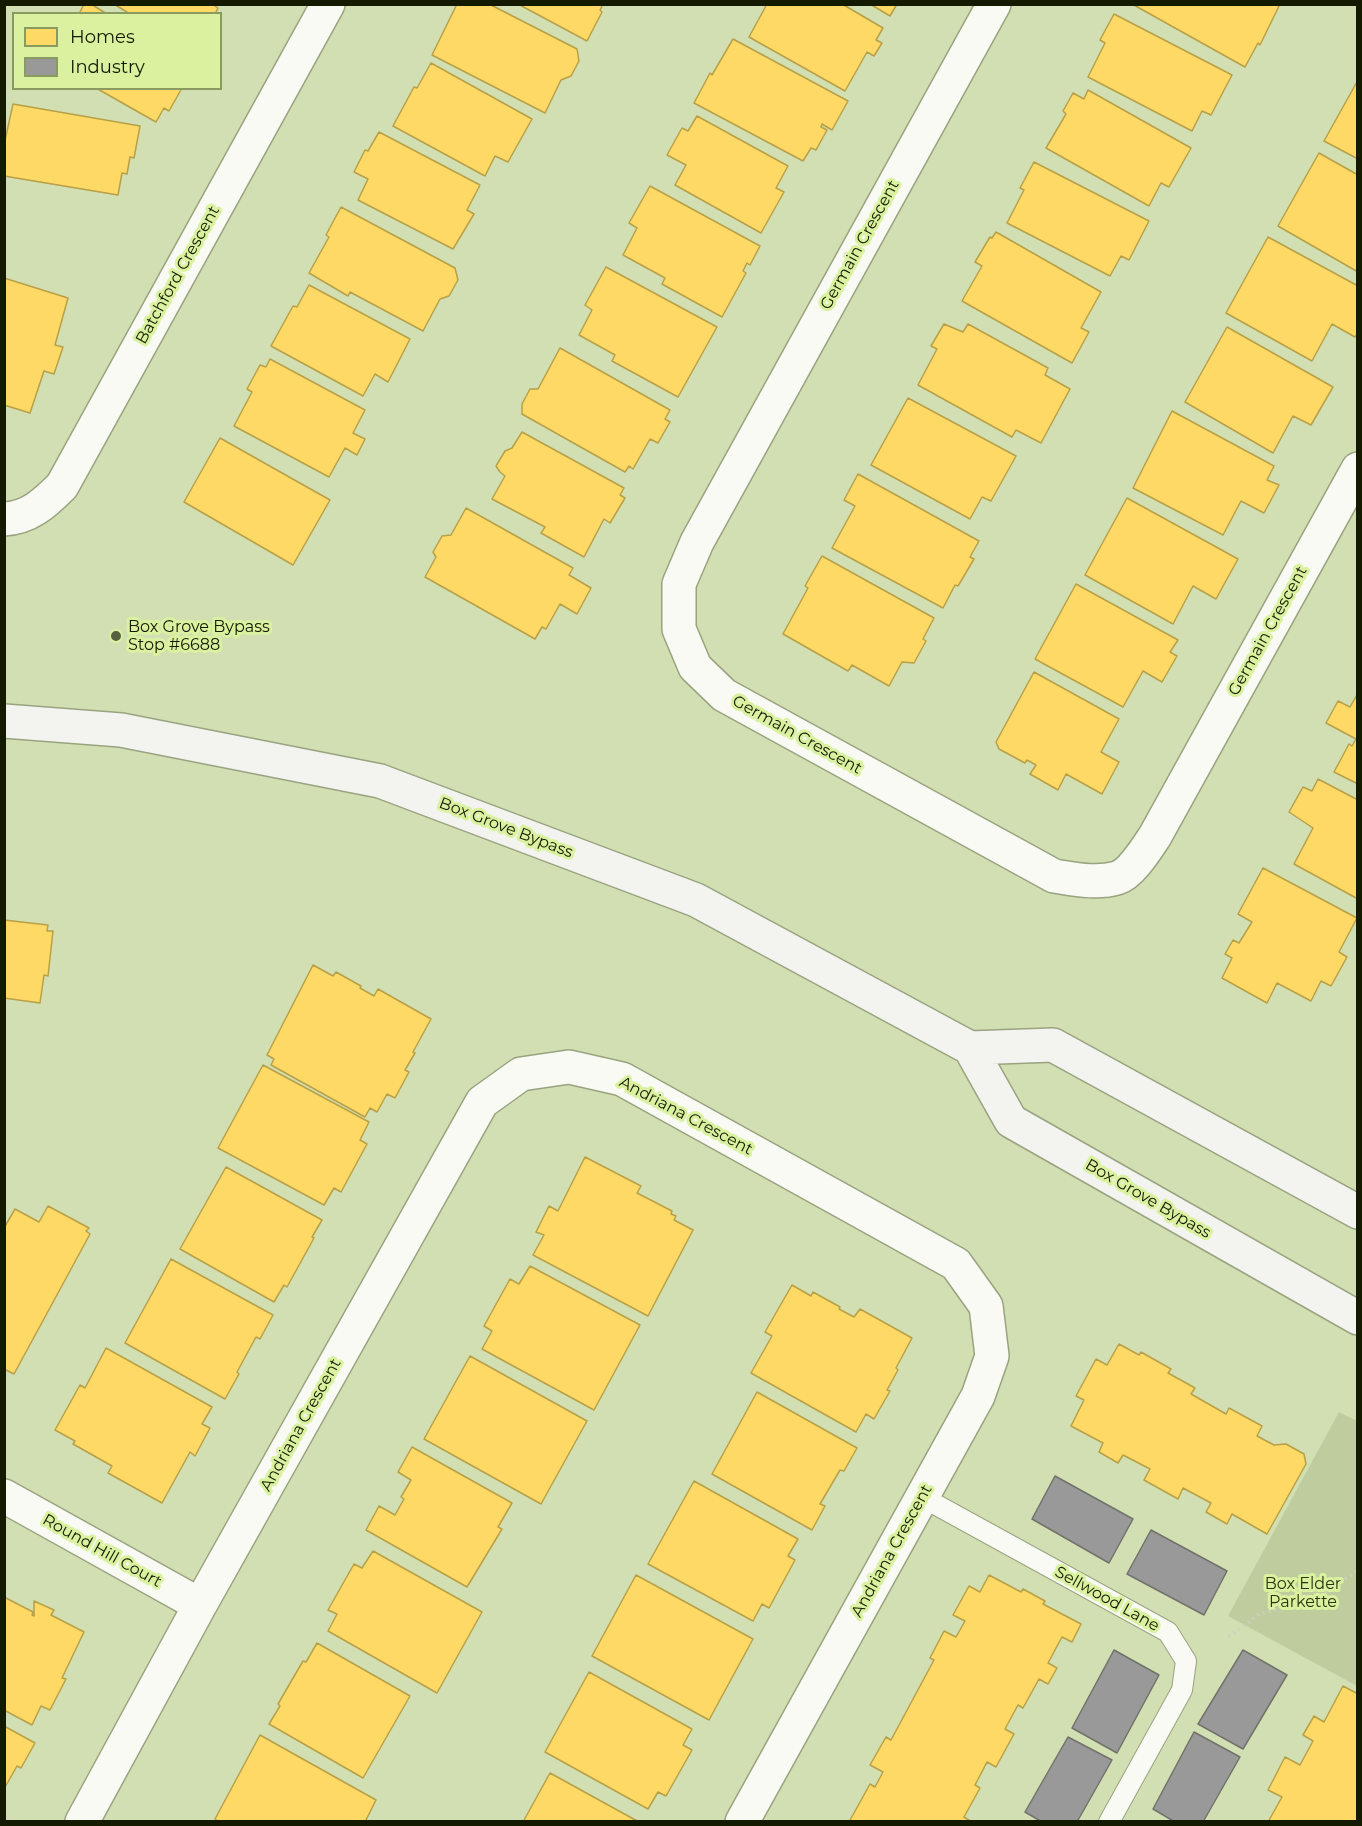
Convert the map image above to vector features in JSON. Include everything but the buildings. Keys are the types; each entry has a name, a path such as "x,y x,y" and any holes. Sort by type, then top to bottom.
{"main road":[{"name":"Box Grove Bypass","path":"4,721 121,730 380,782 696,900 970,1048 1053,1046 1358,1212"},
{"name":"Box Grove Bypass","path":"970,1048 1011,1120 1358,1318"}],"street":[{"name":"Batchford Crescent","path":"4,519 17,519 43,506 62,486 328,4"},
{"name":"Germain Crescent","path":"994,4 697,542 679,584 679,629 695,667 724,695 1054,876 1081,880 1119,878 1140,859 1155,836 1358,469"},
{"name":"Andriana Crescent","path":"82,1821 200,1605 482,1102 521,1074 569,1067 622,1079 956,1264 986,1306 992,1356 978,1396 742,1821"},
{"name":"Round Hill Court","path":"4,1496 200,1605"}],"lane":[{"name":"Sellwood Lane","path":"922,1497 1168,1632 1186,1661 1182,1690 1109,1821"}],"path":[{"path":"1229,1637 1259,1614 1310,1601 1358,1571"}],"green space":[{"name":"Box Elder Parkette","path":"1339,1412 1357,1421 1357,1686 1228,1616"}],"place":[{"name":"Box Grove Bypass Stop #6688","path":"116,636"}]}
